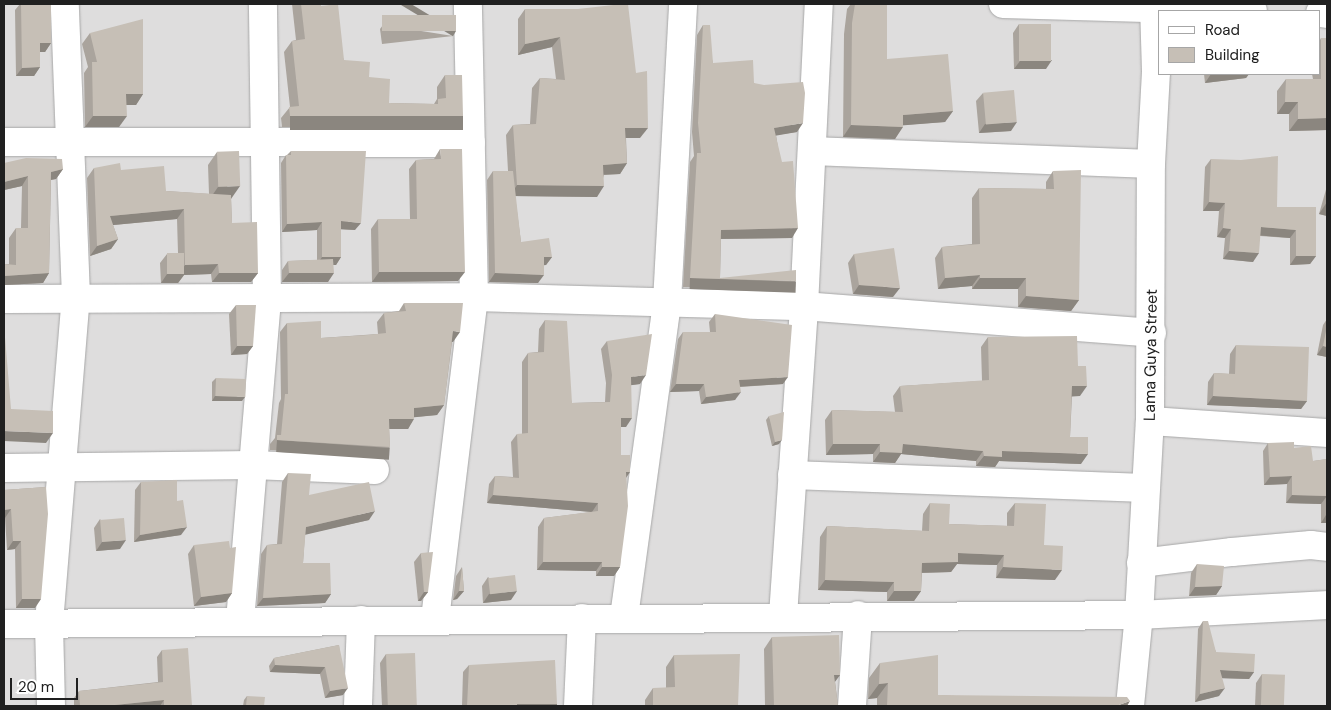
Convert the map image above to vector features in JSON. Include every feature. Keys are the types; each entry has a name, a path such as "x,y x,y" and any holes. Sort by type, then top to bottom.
{"street":[{"path":"52,706 48,623 76,297 65,4"},
{"path":"240,621 267,297 263,4"},
{"path":"435,620 474,297 468,4"},
{"path":"624,617 667,302 683,4"},
{"path":"783,616 804,306 819,4"},
{"path":"1003,4 1154,6 1233,10"},
{"name":"Lama Guya Street","path":"1130,706 1139,615 1150,422 1152,164 1156,72 1154,6"},
{"path":"4,142 471,143"},
{"path":"812,151 1152,164"},
{"path":"4,299 76,297 474,297 804,306 1152,333"},
{"path":"1150,422 1327,433"},
{"path":"4,468 253,465 375,470"},
{"path":"792,475 1146,488"},
{"path":"1141,564 1232,552 1311,545 1327,547"},
{"path":"4,624 858,615 1139,615 1327,605"},
{"path":"852,706 858,615"},
{"path":"578,706 582,618"},
{"path":"358,706 361,620"}],"shaded area":[{"path":"4,4 1327,4 1327,706 4,706"}],"building":[{"path":"21,4 51,4 51,43 40,43 40,67 22,68"},
{"path":"301,4 321,4 321,6 338,4 344,60 370,62 369,77 390,79 389,103 438,104 438,99 446,98 445,75 462,75 463,116 290,116 289,107 299,106 292,41 305,39"},
{"path":"628,4 636,73 647,71 648,128 625,128 627,163 603,165 604,186 517,185 513,125 536,124 540,78 565,80 560,37 525,44 525,9 578,9"},
{"path":"855,4 887,4 887,59 948,54 953,111 903,115 903,127 851,125 852,23"},
{"path":"382,15 456,15 456,31 382,31"},
{"path":"143,19 143,94 126,94 127,116 93,116 92,62 97,62 90,33"},
{"path":"1019,24 1051,24 1051,61 1019,61"},
{"path":"703,25 710,25 713,63 753,60 754,83 764,85 803,82 805,93 803,123 774,128 782,162 793,161 798,228 721,230 720,278 796,270 796,281 690,278 697,153 701,153 698,123"},
{"path":"1321,38 1327,38 1327,118 1298,119 1298,102 1285,102 1286,79 1321,79"},
{"path":"1014,90 1017,122 986,125 983,93"},
{"path":"440,149 462,149 465,272 379,272 378,219 417,219 416,160 441,159"},
{"path":"239,151 240,186 218,187 217,152"},
{"path":"291,151 366,151 361,223 341,221 341,257 322,257 322,222 287,224 286,155 291,155"},
{"path":"1278,156 1277,207 1316,207 1316,256 1296,256 1296,230 1261,227 1259,253 1229,251 1231,229 1223,228 1225,203 1209,202 1211,159 1241,160"},
{"path":"26,158 62,159 63,169 51,172 49,273 4,276 4,264 16,265 16,228 28,228 28,176 4,182 4,163"},
{"path":"120,163 121,170 164,166 166,191 231,195 232,223 257,222 258,273 219,273 218,264 185,265 184,209 110,216 118,239 97,246 94,168"},
{"path":"1081,170 1079,300 1026,296 1026,278 980,278 980,275 945,278 942,247 980,244 979,188 1054,189 1053,171"},
{"path":"493,171 513,171 521,242 549,238 552,257 544,257 544,275 495,273"},
{"path":"894,248 900,288 859,285 854,254"},
{"path":"167,253 184,253 184,274 167,274"},
{"path":"333,259 334,273 289,273 288,261"},
{"path":"404,303 463,303 460,332 453,331 444,405 414,408 414,419 389,419 390,447 277,440 277,435 281,435 285,394 288,394 287,323 321,321 321,338 386,333 384,313 406,311"},
{"path":"236,305 256,305 253,346 237,346"},
{"path":"715,314 792,325 788,377 739,380 741,392 706,397 704,384 676,384 683,332 716,332"},
{"path":"545,320 567,321 572,403 610,402 612,375 607,341 652,334 646,375 631,377 632,418 621,418 621,455 630,455 630,472 626,472 628,506 620,567 602,567 602,562 543,562 544,518 598,511 598,503 493,495 495,476 519,478 517,434 528,433 528,353 544,352"},
{"path":"4,325 11,409 53,411 53,433 4,431"},
{"path":"1327,326 1327,347 1323,346"},
{"path":"1077,336 1078,366 1086,366 1087,386 1072,386 1070,437 1088,437 1088,454 1002,451 1002,457 984,456 983,451 903,444 902,453 880,452 880,444 833,444 832,410 903,412 900,386 989,380 988,337"},
{"path":"1236,345 1309,347 1307,401 1213,396 1214,373 1235,374"},
{"path":"216,378 246,379 245,397 215,396"},
{"path":"784,412 782,440 775,442 769,416"},
{"path":"1294,442 1294,448 1311,446 1313,461 1327,459 1327,496 1292,495 1292,476 1270,477 1268,443"},
{"path":"288,473 311,474 309,495 369,482 375,511 306,527 303,563 330,563 331,594 263,598 267,545 282,544"},
{"path":"177,480 177,501 183,500 187,527 140,535 141,482"},
{"path":"46,487 48,514 41,599 22,599 21,541 13,541 11,509 4,510 4,490"},
{"path":"930,503 950,504 949,524 1014,526 1015,503 1046,504 1044,545 1063,546 1062,570 1003,567 1004,555 958,553 958,562 922,563 921,591 894,591 894,582 825,580 827,526 929,531"},
{"path":"124,518 126,540 102,542 100,520"},
{"path":"229,541 230,548 236,547 232,593 201,597 194,545"},
{"path":"433,552 428,592 424,592 421,553"},
{"path":"1197,564 1224,566 1222,586 1195,587"},
{"path":"462,567 464,591 459,591"},
{"path":"515,575 517,591 490,594 488,578"},
{"path":"1203,621 1208,621 1216,652 1255,654 1254,672 1220,670 1225,688 1200,694"},
{"path":"839,635 840,675 834,675 838,706 774,706 772,637"},
{"path":"339,645 348,688 330,691 325,667 275,665 274,658"},
{"path":"188,648 192,706 164,706 164,700 105,706 80,706 79,691 163,682 162,650"},
{"path":"415,653 417,706 388,706 386,654"},
{"path":"740,654 738,706 653,706 653,688 675,687 674,655"},
{"path":"938,655 938,695 1127,697 1130,701 1116,706 887,706 888,683 879,684 880,663"},
{"path":"555,660 557,704 467,706 469,665"},
{"path":"1262,674 1285,675 1284,706 1261,706"},
{"path":"247,696 265,697 264,706 246,706"}]}
